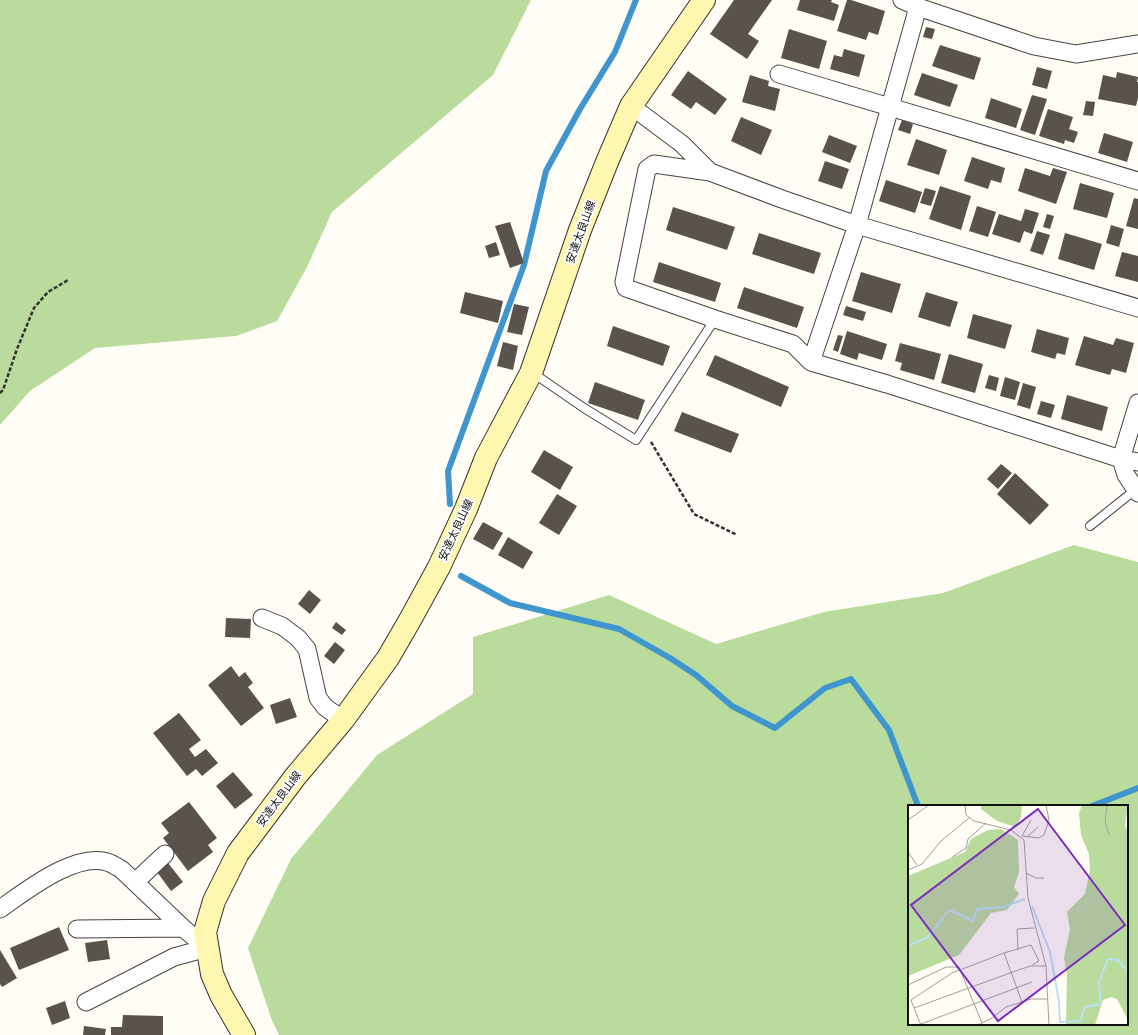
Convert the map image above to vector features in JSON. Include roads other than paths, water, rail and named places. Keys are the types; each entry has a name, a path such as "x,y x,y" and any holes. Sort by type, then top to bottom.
{"main road":[{"name":"安達太良山線","path":"244,1035 221,995 212,974 207,948 206,932 214,901 238,853 294,777 343,720 388,658 439,567 466,508 486,458 532,373 580,230 631,106 704,0"}],"street":[{"path":"902,0 918,7 1034,46 1076,54 1138,44"},
{"path":"811,362 857,225 918,7"},
{"path":"779,74 1138,181"},
{"path":"631,106 682,144 710,172"},
{"path":"1138,308 857,225 710,172 654,164 647,169 624,282 626,288 793,344 811,362 1138,462"},
{"path":"1137,491 1126,475 1121,458 1138,403"},
{"path":"262,618 282,626 298,638 307,648 318,698 325,707 343,720"},
{"path":"135,882 166,854"},
{"path":"0,909 60,870 95,861 109,863 121,869 183,928 207,948"},
{"path":"76,930 183,928"},
{"path":"86,1002 174,957 207,948"}],"lane":[{"path":"532,373 584,408 636,440 715,319"},
{"path":"1090,526 1137,491"}],"waterway":[{"path":"450,504 448,471 524,265 546,171 580,109 615,52 636,0"},
{"path":"461,576 510,603 619,629 670,658 696,675 732,706 775,728 825,688 851,679 889,730 918,805"},
{"path":"1095,805 1138,788"}]}
